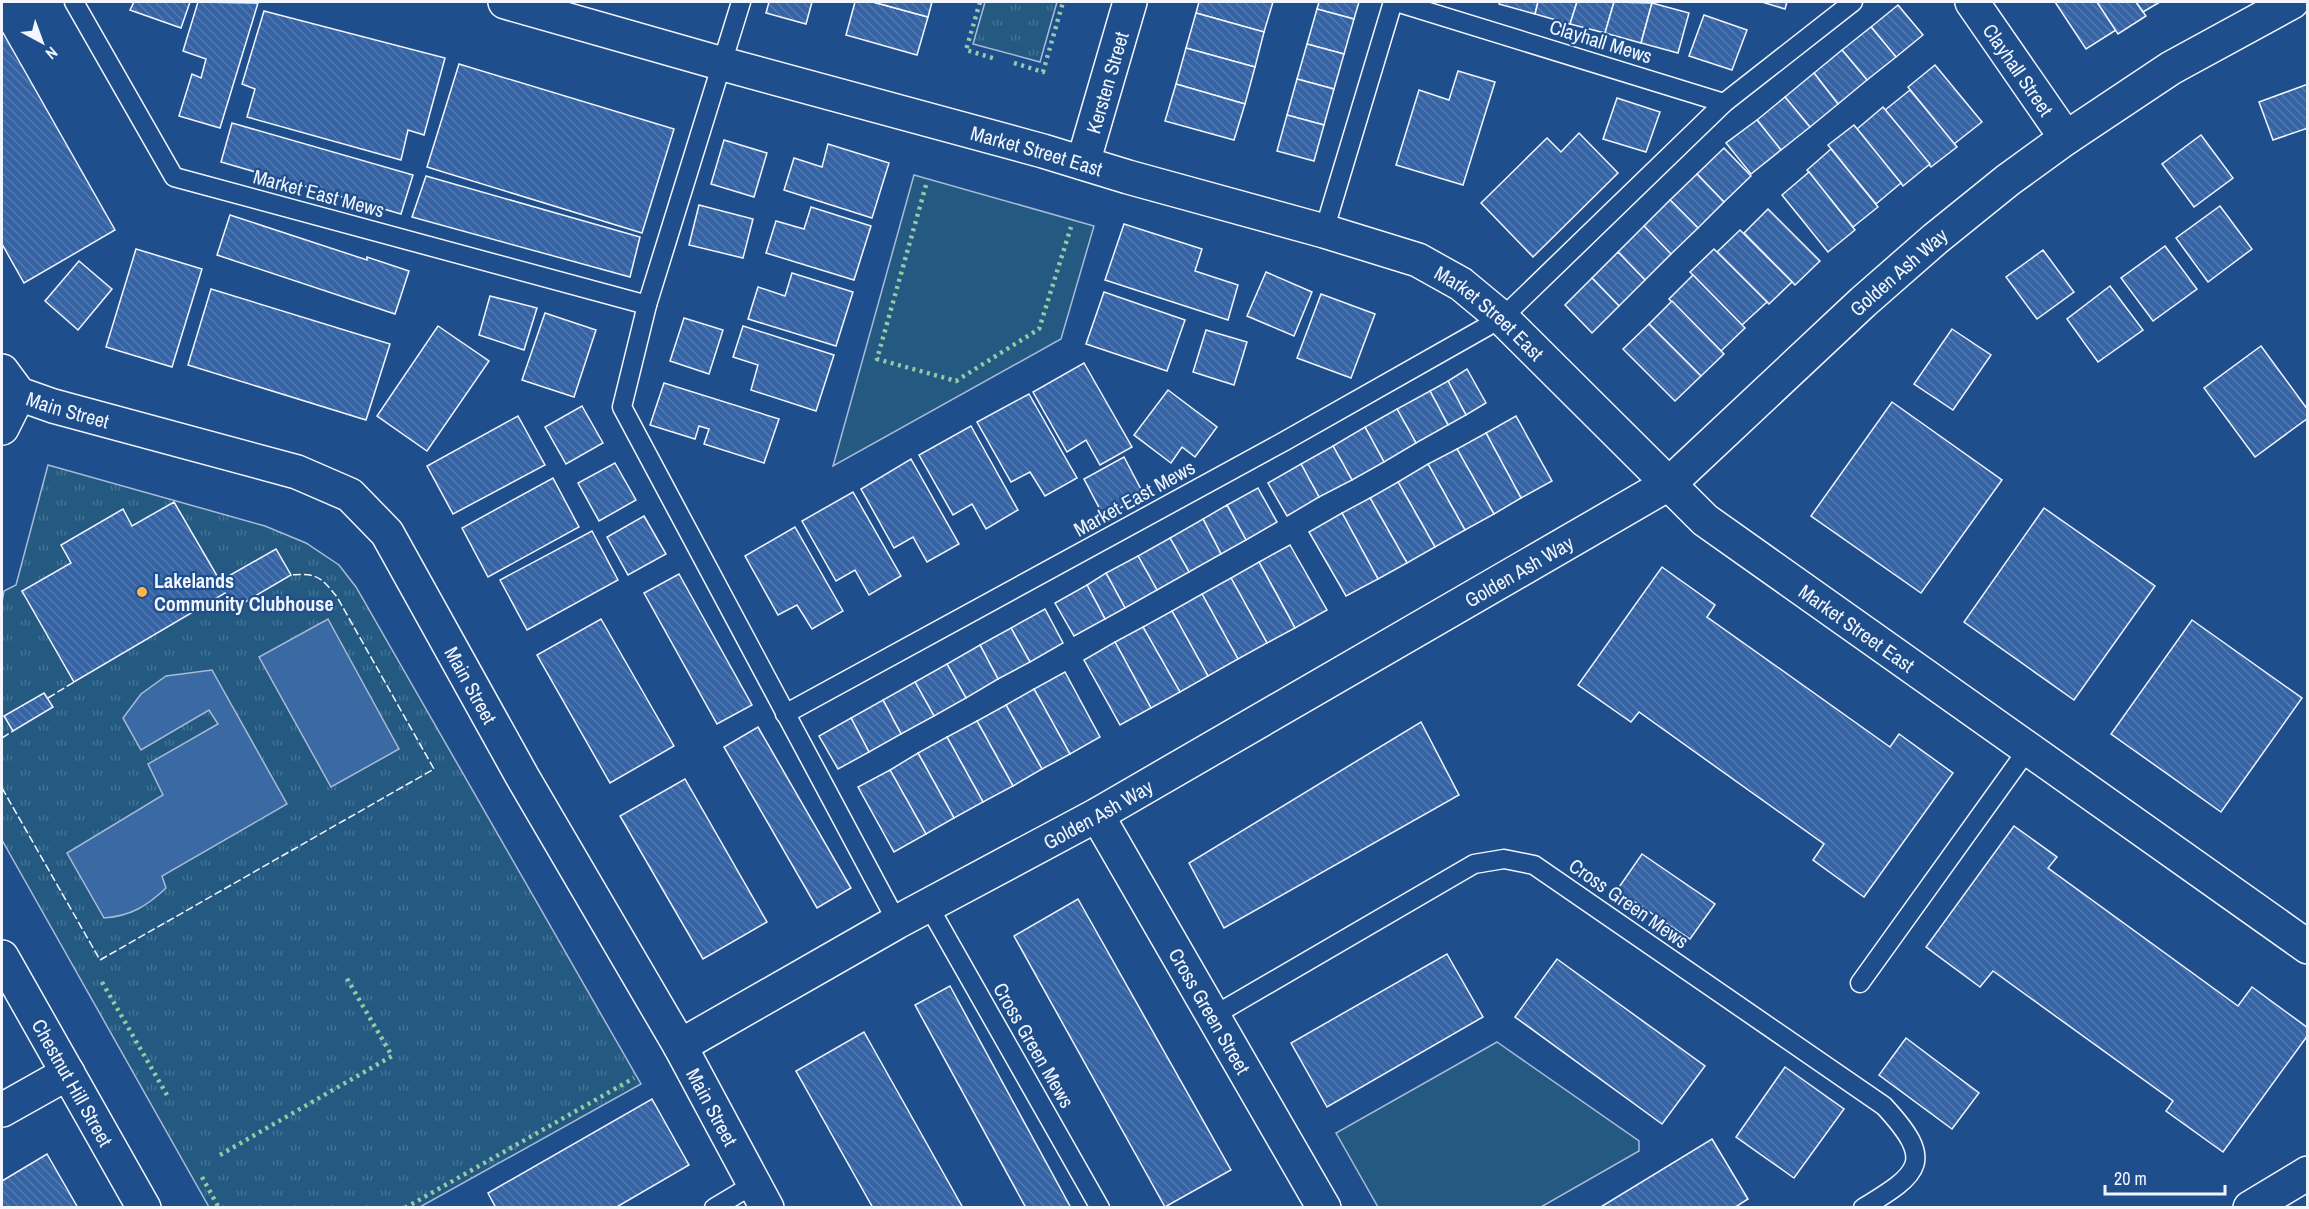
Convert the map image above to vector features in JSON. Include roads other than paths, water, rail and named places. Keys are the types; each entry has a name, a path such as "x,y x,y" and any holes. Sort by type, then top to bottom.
{"street":[{"name":"Market Street East","path":"505,2 1324,231 1418,260 1461,284 1502,318 1705,520 2307,947"},
{"name":"Kersten Street","path":"1083,163 1130,2"},
{"name":"Clayhall Street","path":"1972,2 2066,138"},
{"name":"Golden Ash Way","path":"680,1046 897,922 1097,815 1670,483 1872,294 1999,188 2066,138 2171,68 2292,2"},
{"path":"2,428 10,382"},
{"name":"Main Street","path":"10,382 53,406 297,472 350,495 387,533 522,776 680,1046 761,1196"},
{"name":"Cross Green Street","path":"1097,815 1324,1208"},
{"name":"Chestnut Hill Street","path":"2,957 144,1208"},
{"path":"2,1110 68,1073"},
{"path":"2250,1208 2307,1173"}],"lane":[{"name":"Market East Mews","path":"74,2 174,177 647,305"},
{"path":"741,2 647,305 622,407 897,922"},
{"name":"Clayhall Mews","path":"1324,231 1395,2 1724,102"},
{"path":"1502,318 1724,102 1853,2"},
{"name":"Market East Mews","path":"785,714 1283,442 1502,318"},
{"path":"1860,982 2028,749"},
{"name":"Cross Green Mews","path":"1214,1016 1474,864 1504,859 1534,865 1884,1106 1904,1127 1916,1154 1913,1173 1895,1188 1863,1208"},
{"name":"Cross Green Mews","path":"928,905 1100,1208"},
{"path":"714,1208 761,1196"}],"place":[{"name":"Lakelands Community Clubhouse","path":"142,592"}]}
